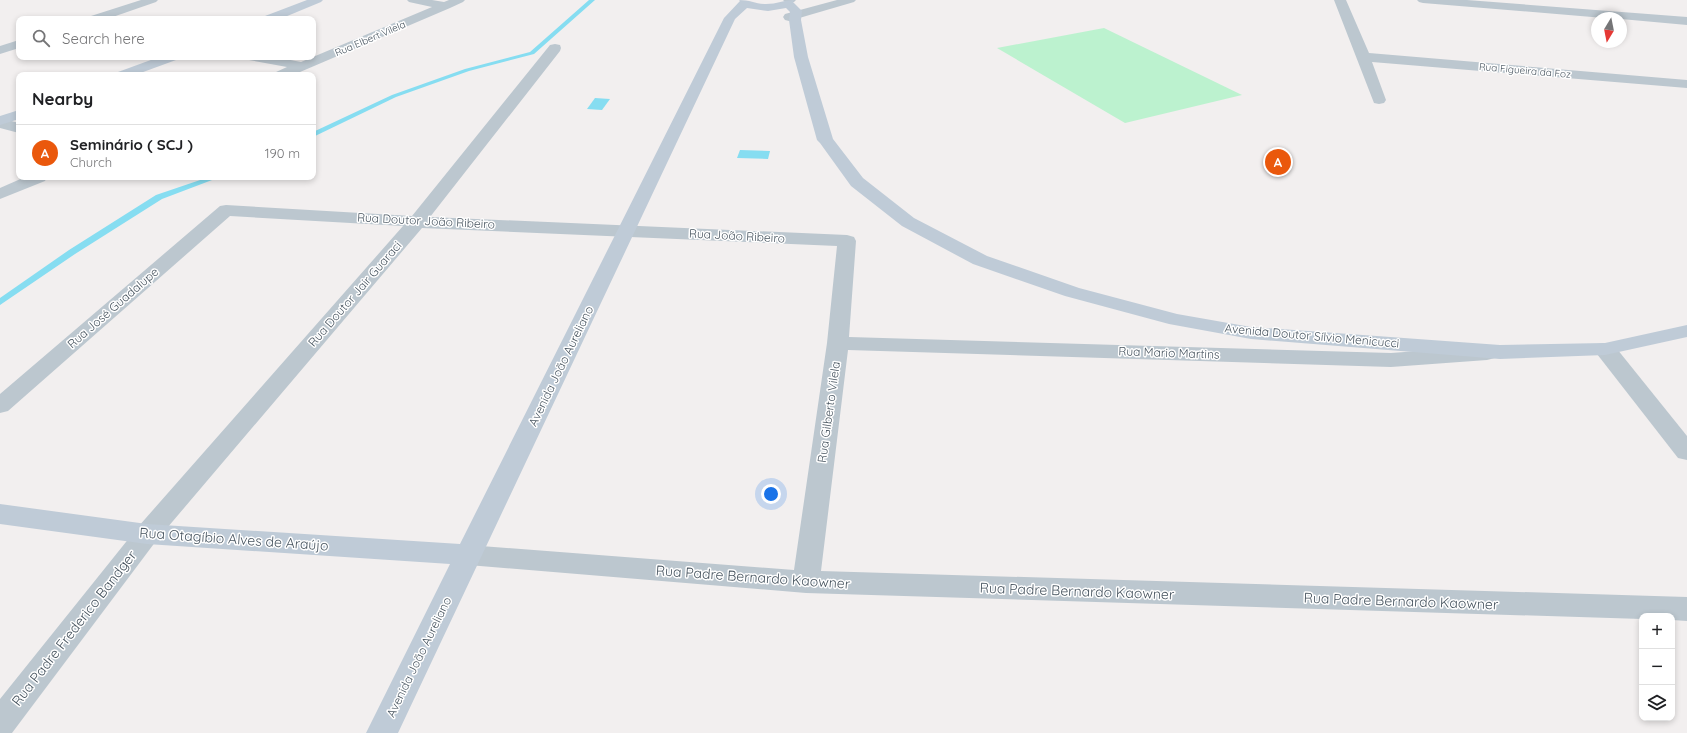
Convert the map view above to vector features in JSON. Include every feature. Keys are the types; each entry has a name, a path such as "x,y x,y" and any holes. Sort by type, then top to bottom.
{"main road":[{"path":"277,16 317,0"},
{"path":"745,1 748,5 766,8 793,18"},
{"name":"Avenida João Aureliano","path":"382,733 730,18 745,1"},
{"path":"730,18 766,8 783,6 789,1"},
{"name":"Avenida Doutor Sílvio Menicucci","path":"789,1 795,9 793,18 801,57 825,140 857,182 908,222 980,260 1072,292 1176,320 1251,333 1500,352 1605,349 1687,331"},
{"path":"130,72 163,60"},
{"path":"0,122 16,115"},
{"name":"Rua Otagíbio Alves de Araújo","path":"0,514 147,534 468,555"}],"street":[{"path":"103,16 152,0"},
{"path":"413,0 446,6"},
{"name":"Rua Elbert Vilela","path":"316,60 460,0"},
{"path":"793,18 850,0"},
{"path":"1340,0 1364,57 1379,100"},
{"path":"1423,0 1489,3 1669,16 1687,14"},
{"path":"1502,0 1586,10"},
{"path":"1669,16 1687,21"},
{"path":"0,50 16,45"},
{"name":"Rua Doutor Jair Guaraci","path":"147,534 417,222 555,48"},
{"name":"Rua Figueira da Foz","path":"1364,57 1687,84"},
{"path":"270,60 301,66"},
{"name":"Rua Elbert Vilela","path":"287,72 316,60"},
{"path":"0,122 16,127"},
{"path":"0,194 32,180"},
{"name":"Rua Doutor João Ribeiro","path":"226,210 417,222 627,231"},
{"name":"Rua José Guadalupe","path":"0,406 226,210"},
{"name":"Rua João Ribeiro","path":"627,231 846,241"},
{"name":"Rua Gilberto Vilela","path":"806,582 838,343 846,241"},
{"name":"Rua Mario Martins","path":"838,343 1391,360 1500,352"},
{"path":"1605,349 1687,452"},
{"name":"Rua Padre Frederico Bandger","path":"0,723 147,534"},
{"name":"Rua Padre Bernardo Kaowner","path":"468,555 806,582 1687,609"}],"green space":[{"path":"1104,28 1242,95 1125,123 997,48"}],"water":[{"path":"595,98 610,99 602,110 587,109"},
{"path":"740,150 770,151 768,159 737,158"}],"waterway":[{"path":"316,134 394,96 467,70 532,53 592,0"},
{"path":"0,302 72,252 159,197 207,180"}],"place":[{"name":"Seminário ( SCJ )","path":"1278,162"}]}
